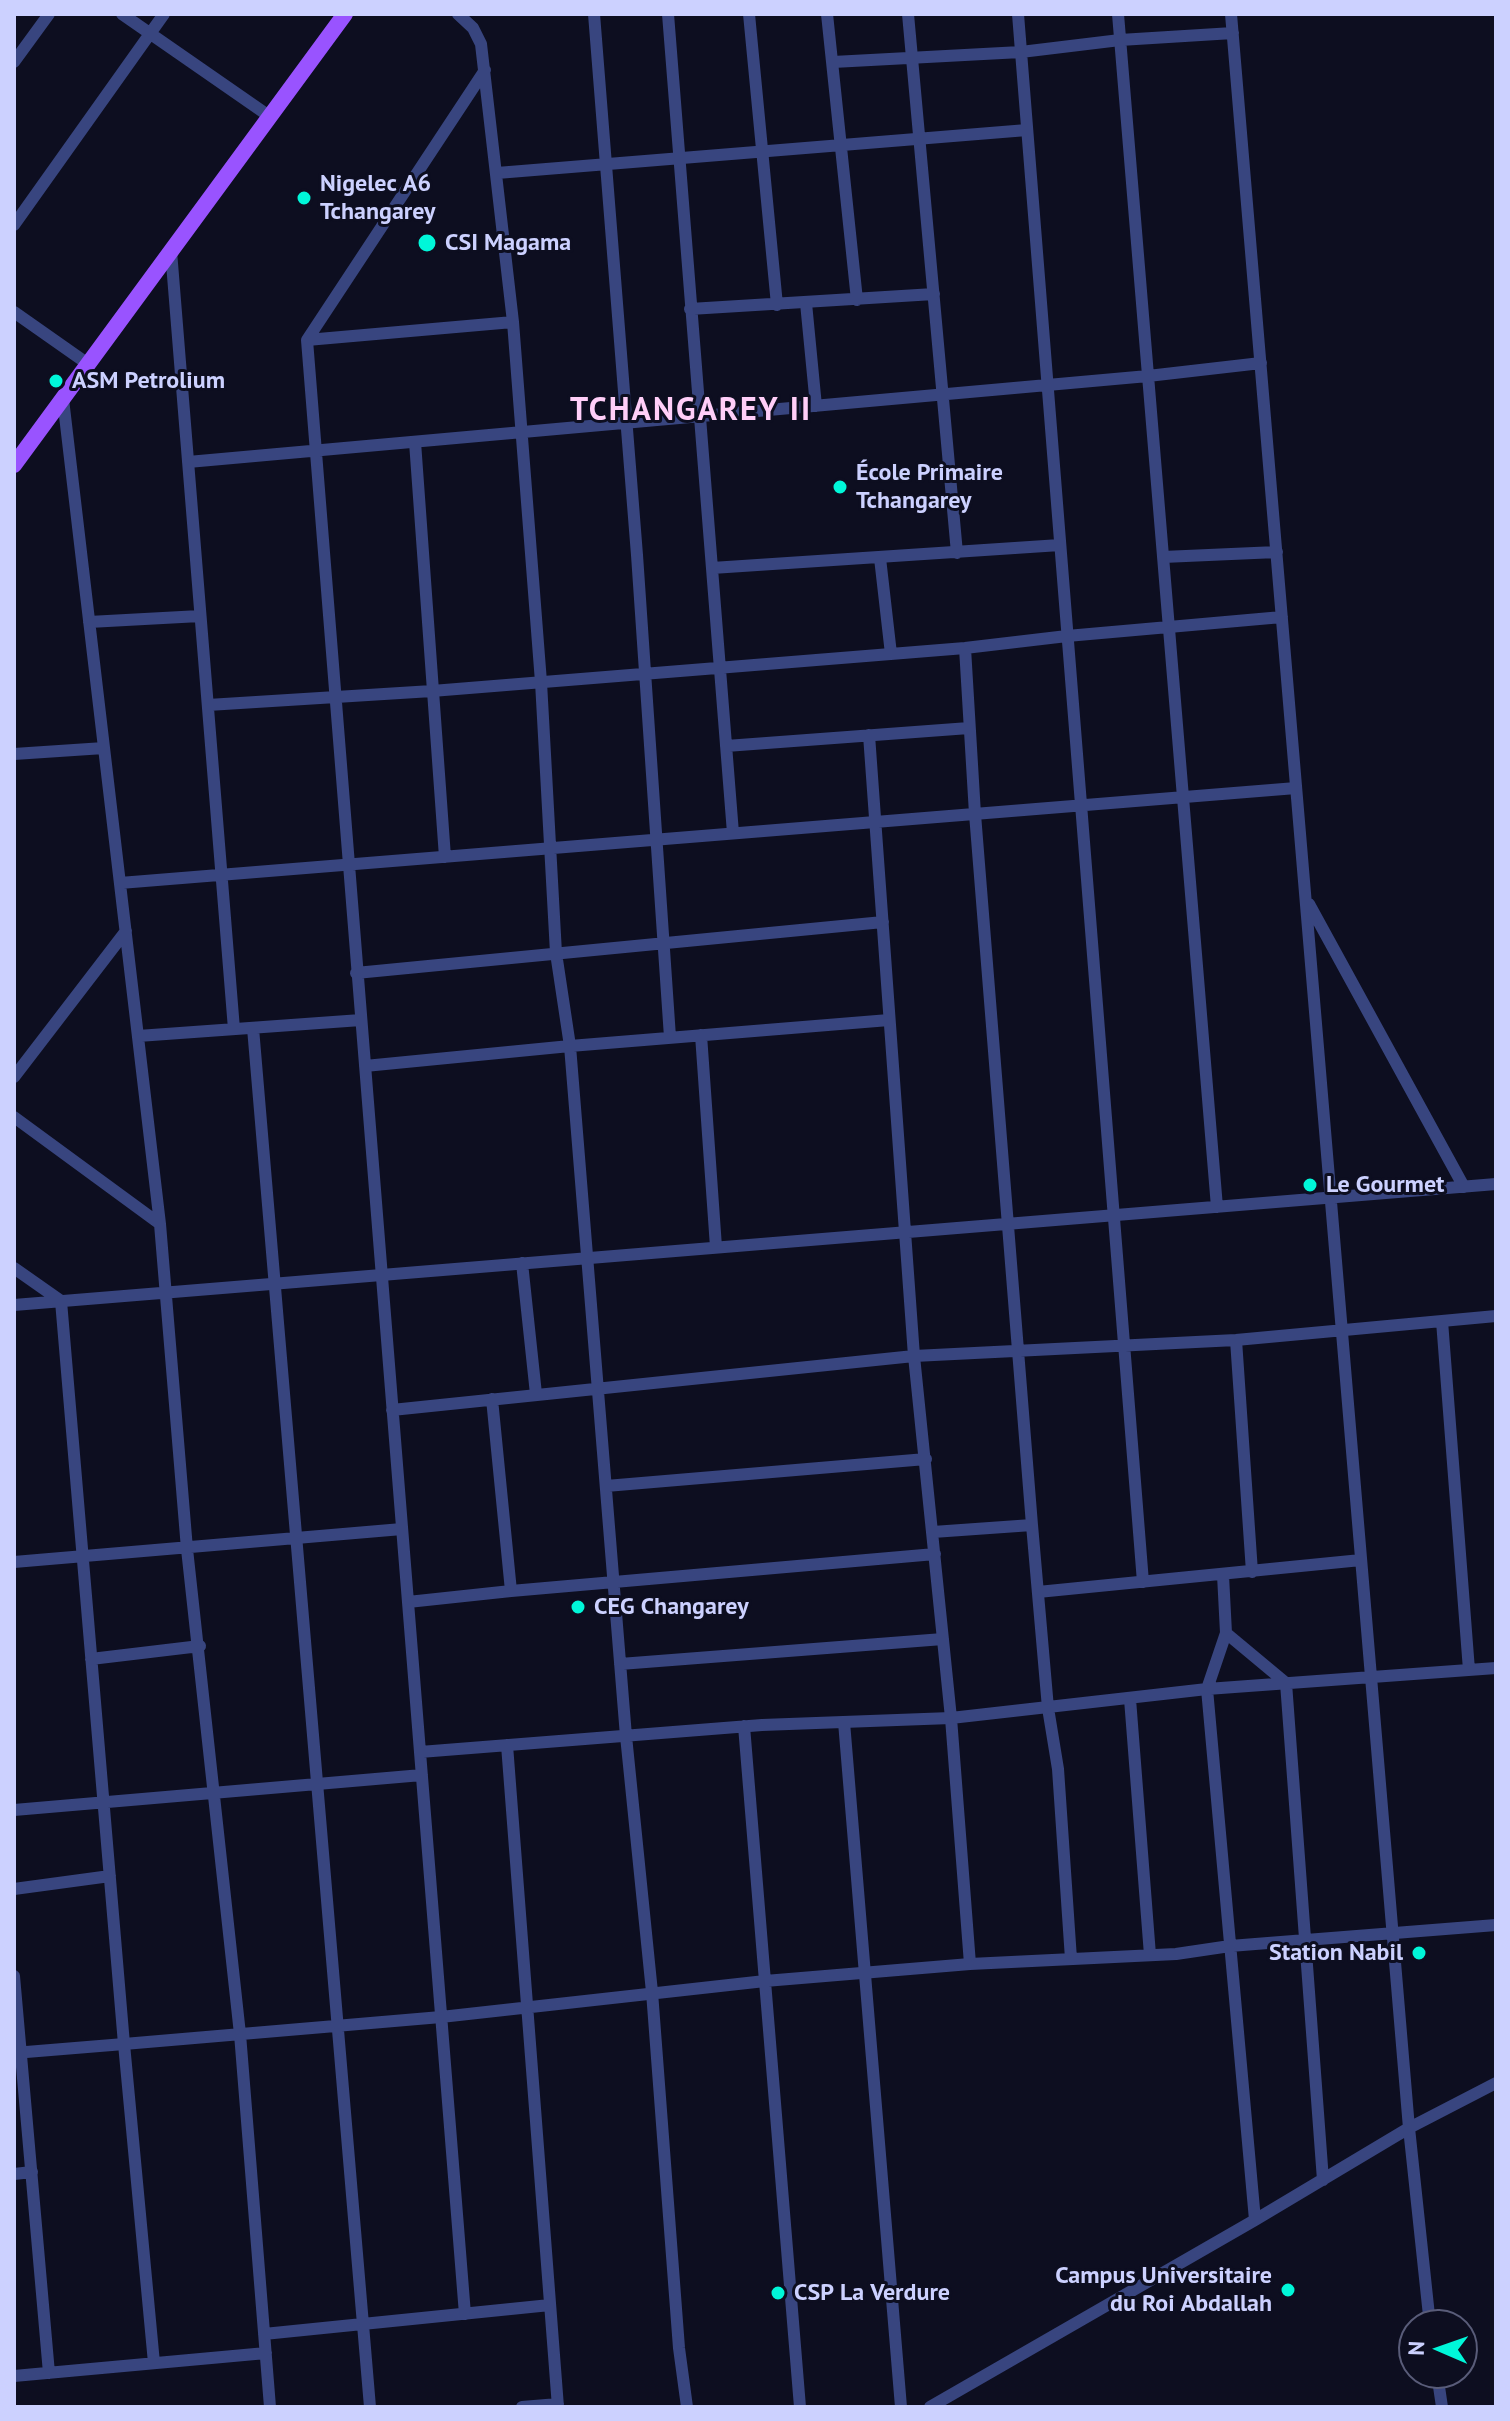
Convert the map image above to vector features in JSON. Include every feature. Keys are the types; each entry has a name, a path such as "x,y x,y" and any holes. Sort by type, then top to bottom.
{"main road":[{"path":"14,465 344,15"}],"street":[{"path":"14,62 49,14"},
{"path":"122,14 269,116"},
{"path":"14,225 164,14"},
{"path":"458,14 473,28 481,44 513,322 541,682 556,953 570,1046 626,1736 652,1992 679,2348 687,2407"},
{"path":"594,14 670,1037"},
{"path":"668,14 733,833"},
{"path":"749,14 777,305"},
{"path":"827,14 857,300"},
{"path":"908,14 957,553"},
{"path":"1018,14 1143,1582"},
{"path":"1118,14 1217,1207"},
{"path":"1231,14 1392,1931 1428,2309"},
{"path":"833,62 1021,52 1120,40 1233,33"},
{"path":"465,2314 307,340 485,70"},
{"path":"497,173 1027,130"},
{"path":"171,251 234,1029"},
{"path":"690,309 934,294"},
{"path":"806,303 816,406"},
{"path":"14,312 88,364"},
{"path":"307,340 513,322"},
{"path":"188,462 1148,376 1261,363"},
{"path":"63,399 160,1224 187,1549 240,2034 270,2407"},
{"path":"415,442 445,857"},
{"path":"712,568 1060,545"},
{"path":"1163,557 1277,552"},
{"path":"880,558 891,654"},
{"path":"89,622 200,616"},
{"path":"208,705 432,691 965,648 1282,617"},
{"path":"965,648 975,814 1032,1525 1048,1708 1058,1769 1071,1959"},
{"path":"726,746 969,728"},
{"path":"869,735 914,1356 951,1718 970,1964"},
{"path":"14,754 104,748"},
{"path":"120,883 1296,788"},
{"path":"1306,898 1464,1187"},
{"path":"356,973 883,922"},
{"path":"14,1077 126,931"},
{"path":"138,1036 361,1020"},
{"path":"365,1066 889,1020"},
{"path":"253,1028 370,2407"},
{"path":"701,1035 716,1247"},
{"path":"14,1117 160,1224"},
{"path":"14,1305 1496,1184"},
{"path":"522,1263 536,1394"},
{"path":"14,1268 61,1301"},
{"path":"61,1301 154,2363"},
{"path":"392,1410 914,1356 1236,1340 1496,1316"},
{"path":"1442,1321 1469,1670"},
{"path":"1236,1340 1252,1572"},
{"path":"492,1399 511,1591"},
{"path":"606,1486 926,1459"},
{"path":"933,1532 1032,1525"},
{"path":"14,1562 402,1529"},
{"path":"408,1602 935,1554"},
{"path":"1038,1592 1361,1560"},
{"path":"1223,1575 1226,1633 1207,1689 1255,2220"},
{"path":"1226,1633 1286,1683 1323,2180"},
{"path":"620,1664 943,1639"},
{"path":"91,1659 200,1646"},
{"path":"420,1752 744,1726 951,1718 1207,1689 1496,1668"},
{"path":"1130,1699 1150,1955"},
{"path":"844,1722 901,2407"},
{"path":"744,1726 800,2407"},
{"path":"507,1745 558,2406 522,2407"},
{"path":"14,1810 422,1775"},
{"path":"14,1889 110,1876"},
{"path":"18,2053 441,2017 765,1981 970,1964 1150,1955 1392,1931 1496,1925"},
{"path":"14,1976 18,2053 32,2172 49,2373"},
{"path":"930,2407 1409,2128 1496,2083"},
{"path":"14,2174 32,2172"},
{"path":"264,2334 550,2305"},
{"path":"14,2376 266,2353"}],"place":[{"name":"Nigelec A6 Tchangarey","path":"304,198"},
{"name":"CSI Magama","path":"427,243"},
{"name":"ASM Petrolium","path":"56,381"},
{"name":"École Primaire Tchangarey","path":"840,487"},
{"name":"Le Gourmet","path":"1310,1185"},
{"name":"CEG Changarey","path":"578,1607"},
{"name":"Station Nabil","path":"1419,1953"},
{"name":"Campus Universitaire du Roi Abdallah","path":"1288,2290"},
{"name":"CSP La Verdure","path":"778,2293"}],"district":[{"name":"TCHANGAREY II","path":"691,411"}]}
